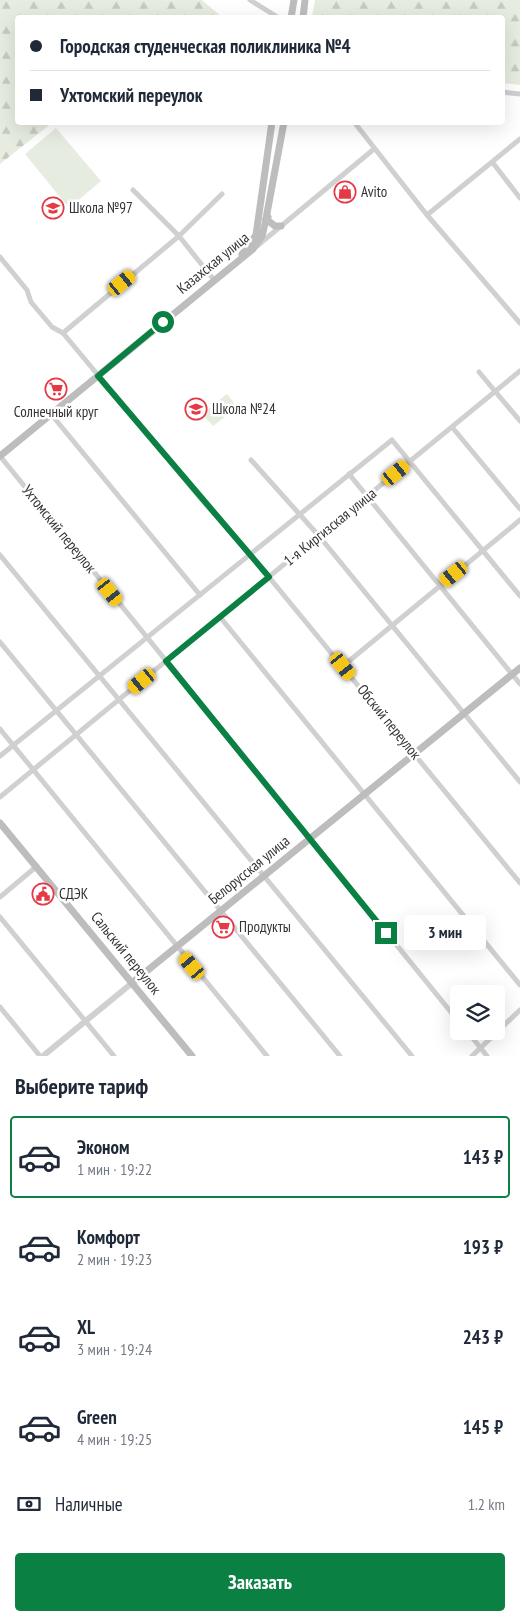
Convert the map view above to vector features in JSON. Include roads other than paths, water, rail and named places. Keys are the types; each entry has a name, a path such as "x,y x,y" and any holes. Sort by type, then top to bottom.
{"main road":[{"path":"292,15 294,0"},
{"path":"303,15 305,0"},
{"path":"230,266 250,245 256,235 272,125"},
{"path":"253,249 262,236 267,216 283,125"},
{"path":"267,216 275,226 281,226"},
{"name":"Казахская улица","path":"0,456 253,249"},
{"name":"Белорусская улица","path":"132,983 520,668"},
{"name":"Сальский переулок","path":"0,822 192,1056"}],"street":[{"path":"250,0 274,15"},
{"path":"505,92 520,94"},
{"path":"356,125 428,215 520,324"},
{"path":"428,215 520,140"},
{"name":"Казахская улица","path":"253,249 374,149"},
{"path":"493,163 520,198"},
{"path":"133,190 179,236 214,280"},
{"path":"63,334 179,236 222,194"},
{"name":"Обский переулок","path":"0,257 27,290 31,302 52,327 63,334 201,499 250,554 520,883"},
{"path":"479,372 520,421"},
{"name":"1-я Киргизская улица","path":"0,797 520,372"},
{"path":"51,414 200,594"},
{"path":"452,427 520,509"},
{"path":"0,756 392,440 520,596"},
{"name":"Ухтомский переулок","path":"0,456 450,1011"},
{"path":"251,460 319,536 520,782"},
{"path":"349,474 520,684"},
{"path":"343,666 520,520"},
{"path":"0,555 412,1056"},
{"path":"220,617 520,985"},
{"path":"0,642 340,1056"},
{"path":"0,729 176,947 267,1056"},
{"path":"0,896 37,866"},
{"path":"0,917 114,1056"},
{"name":"Белорусская улица","path":"42,1056 132,983"},
{"path":"0,1007 42,1056"},
{"path":"472,1056 520,1010"},
{"path":"473,1040 486,1056"}],"place":[{"name":"Avito","path":"345,192"},
{"name":"Школа №97","path":"53,208"},
{"name":"Солнечный круг","path":"56,389"},
{"name":"Школа №24","path":"196,409"},
{"name":"СДЭК","path":"43,894"},
{"name":"Продукты","path":"223,927"}]}
